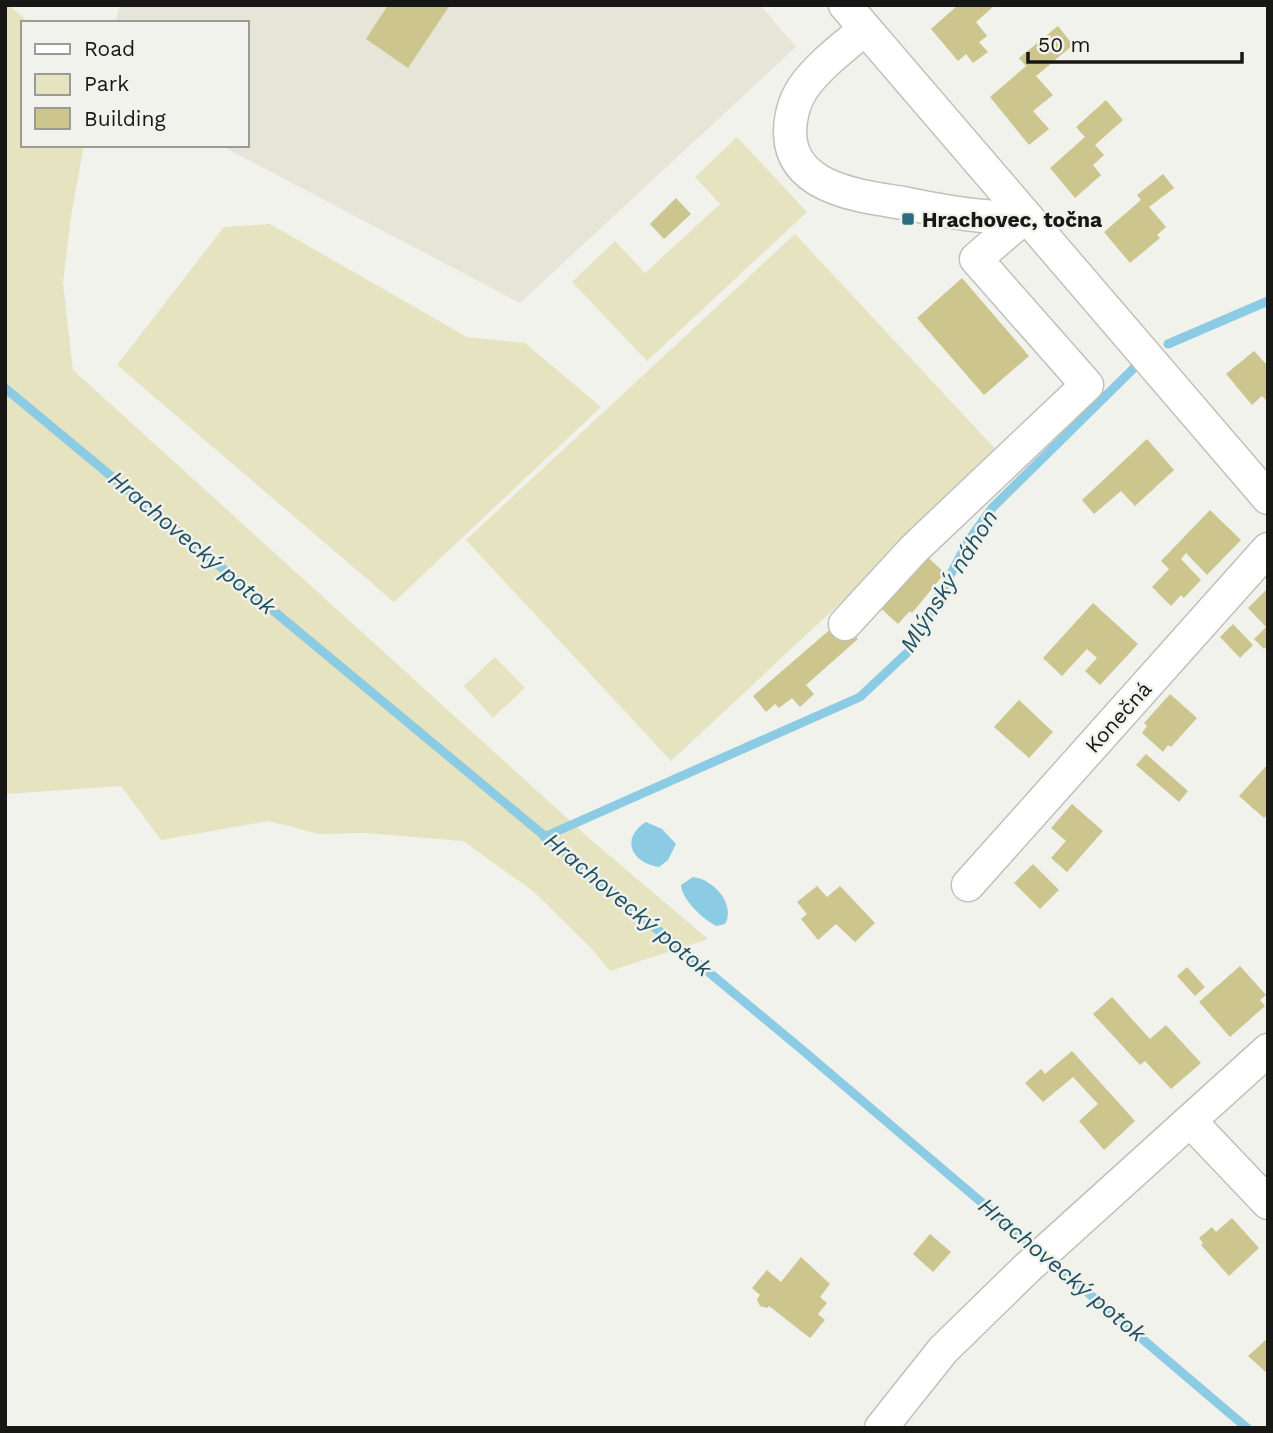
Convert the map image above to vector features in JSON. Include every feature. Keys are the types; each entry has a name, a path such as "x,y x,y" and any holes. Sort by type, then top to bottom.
{"street":[{"path":"845,5 1268,498"},
{"path":"865,29 812,77 796,101 790,117 790,147 804,171 827,185 858,195 989,218 1025,217"},
{"path":"845,624 914,549 1087,385 976,259 1025,217"},
{"name":"Konečná","path":"968,885 1268,549"},
{"path":"881,1428 943,1350 1027,1268 1268,1050"},
{"path":"1191,1121 1268,1203"}],"shaded area":[{"path":"120,5 760,5 796,47 520,303 224,147 248,147 248,21 116,21"}],"green space":[{"path":"5,5 9,5 27,21 21,21 21,147 84,147 71,216 63,283 73,370 590,839 708,939 610,971 592,949 533,891 463,841 365,833 319,834 269,821 161,840 121,786 5,794"},
{"path":"737,137 807,212 647,361 572,282 615,241 645,273 720,204 695,177"},
{"path":"270,224 467,337 525,343 601,407 394,602 117,365 224,227"},
{"path":"795,234 1000,454 671,761 466,540"},
{"path":"495,657 525,688 493,718 464,686"}],"water":[{"path":"646,822 662,829 676,844 668,860 659,867 642,861 632,849 633,835"},
{"path":"693,877 708,882 721,894 727,908 725,924 716,926 689,903 681,885"}],"building":[{"path":"388,5 450,5 408,68 366,39"},
{"path":"958,5 993,7 976,22 987,36 979,42 988,52 973,63 966,54 958,61 931,29"},
{"path":"1058,26 1073,45 1036,76 1053,95 1033,111 1049,129 1029,145 990,97 1026,66 1019,58"},
{"path":"1106,100 1123,120 1095,145 1104,155 1093,165 1101,175 1075,198 1050,168 1085,137 1076,127"},
{"path":"1163,174 1174,188 1149,207 1166,227 1157,235 1160,238 1130,263 1104,232 1141,200 1137,195"},
{"path":"676,198 691,214 664,239 650,224"},
{"path":"962,278 1029,356 984,395 917,318"},
{"path":"1254,351 1268,366 1268,402 1262,396 1252,405 1226,374"},
{"path":"1147,439 1174,470 1135,506 1121,491 1094,514 1082,500"},
{"path":"1210,510 1241,540 1207,575 1186,553 1181,559 1201,580 1184,598 1181,595 1171,606 1152,587 1169,569 1161,561"},
{"path":"924,554 945,573 912,613 910,611 898,624 875,603"},
{"path":"1268,588 1268,645 1264,649 1254,639 1266,627 1248,608"},
{"path":"1093,603 1138,644 1100,685 1085,671 1097,658 1087,649 1062,676 1043,658"},
{"path":"841,620 858,639 806,685 814,694 800,707 792,698 779,708 775,704 766,712 753,696"},
{"path":"1233,624 1253,645 1240,658 1220,637"},
{"path":"1170,694 1197,718 1171,747 1168,745 1163,752 1142,733 1147,726 1144,723"},
{"path":"1019,700 1053,732 1029,758 994,727"},
{"path":"1146,754 1188,791 1179,802 1136,765"},
{"path":"1268,764 1268,814 1264,818 1239,796"},
{"path":"1072,804 1103,831 1067,872 1051,858 1066,841 1051,828"},
{"path":"1033,864 1059,890 1040,909 1014,883"},
{"path":"817,886 827,897 840,886 875,923 855,942 836,924 818,940 801,919 807,914 797,902"},
{"path":"1240,966 1266,995 1260,1000 1265,1006 1230,1037 1199,1002"},
{"path":"1187,967 1205,987 1195,996 1177,976"},
{"path":"1112,997 1150,1039 1166,1025 1201,1063 1171,1089 1145,1061 1140,1065 1093,1014"},
{"path":"1072,1051 1135,1121 1104,1150 1079,1121 1098,1104 1073,1077 1043,1102 1025,1083 1041,1069 1045,1074"},
{"path":"1232,1218 1259,1248 1229,1276 1201,1245 1203,1243 1199,1238 1212,1227 1216,1232"},
{"path":"930,1234 951,1252 933,1272 913,1254"},
{"path":"801,1257 830,1284 820,1297 827,1303 818,1314 825,1320 810,1338 769,1306 760,1306 757,1299 760,1295 752,1288 767,1270 781,1282"},
{"path":"1268,1338 1268,1374 1248,1356"}],"waterway":[{"name":"Mlýnský náhon","path":"1168,344 1268,301"},
{"name":"Mlýnský náhon","path":"544,837 860,697 910,650 969,540 992,508 1134,368"},
{"name":"Hrachovecký potok","path":"5,388 800,1048 1247,1428"}],"place":[{"name":"Hrachovec, točna","path":"908,219"}]}
